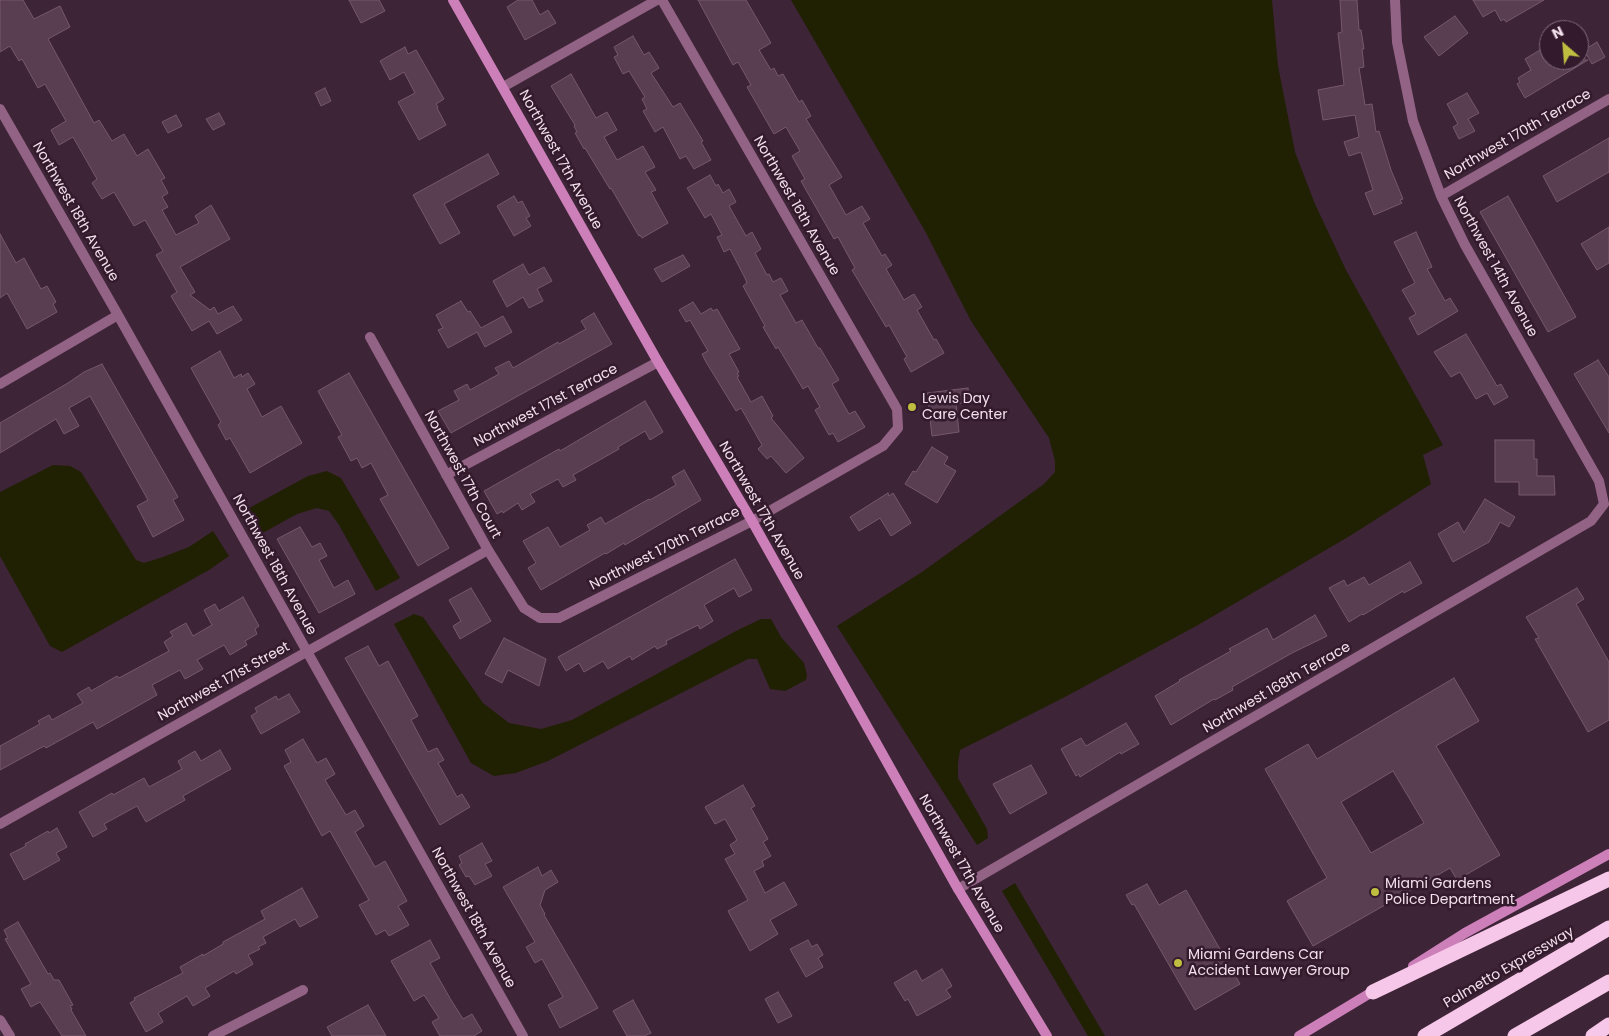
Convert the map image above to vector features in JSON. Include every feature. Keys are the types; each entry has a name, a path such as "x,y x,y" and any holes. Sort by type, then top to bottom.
{"highway":[{"path":"1373,992 1609,879"},
{"name":"Palmetto Expressway","path":"1425,1036 1609,928"},
{"path":"1515,1036 1609,982"},
{"path":"1593,1036 1609,1025"}],"street":[{"name":"Northwest 17th Avenue","path":"453,0 658,362 752,521 958,889 1047,1036"},
{"path":"503,87 657,0"},
{"name":"Northwest 16th Avenue","path":"662,0 897,409 898,428"},
{"name":"Northwest 14th Avenue","path":"1396,0 1397,42 1413,121 1440,196 1465,245 1599,481 1604,504"},
{"name":"Northwest 170th Terrace","path":"1440,196 1609,99"},
{"name":"Northwest 18th Avenue","path":"0,109 524,1036"},
{"path":"0,384 118,315"},
{"name":"Northwest 17th Court","path":"370,337 488,550 524,608 540,618"},
{"name":"Northwest 171st Terrace","path":"446,475 658,362"},
{"name":"Northwest 170th Terrace","path":"540,618 559,618 752,521 883,446 898,428"},
{"name":"Northwest 168th Terrace","path":"958,889 1591,521 1604,504"},
{"name":"Northwest 171st Street","path":"0,824 488,550"},
{"path":"1299,1036 1466,933 1609,854"},
{"path":"213,1036 303,990"},
{"path":"0,1020 10,1036"}],"shaded area":[{"path":"791,0 1272,0 1278,66 1295,152 1315,204 1346,270 1443,445 1423,455 1431,484 1353,534 1198,625 1063,698 960,750 958,778 987,829 988,838 977,845 837,626 922,572 1044,484 1055,472 1055,461 1049,438 971,321 925,231"},
{"path":"53,465 70,466 81,472 136,560 144,563 163,557 189,547 213,531 229,556 209,570 62,652 50,646 0,556 0,492"},
{"path":"327,471 341,478 400,578 376,591 339,525 329,511 317,508 297,514 259,535 246,511 308,476"},
{"path":"414,614 423,617 483,703 509,723 541,729 572,720 761,619 771,619 781,637 804,663 807,675 806,680 785,691 770,689 757,659 748,659 548,761 516,773 494,776 471,763 394,624"},
{"path":"1015,883 1105,1036 1088,1036 1002,891"}],"building":[{"path":"0,0 23,0 34,19 60,6 70,27 48,39 94,123 99,120 112,141 124,134 137,156 148,149 165,178 161,180 168,193 162,197 168,207 162,210 176,235 199,223 195,216 211,205 230,239 180,267 195,292 190,295 210,310 214,307 218,314 233,306 242,320 217,334 209,321 192,331 171,296 177,292 156,255 163,251 145,220 134,226 114,192 102,199 92,183 97,179 73,137 59,145 51,130 66,121 45,84 38,88 22,59 19,61 10,46 0,52"},
{"path":"349,0 379,0 385,11 361,23"},
{"path":"518,0 532,0 540,15 548,10 556,23 525,40 507,7"},
{"path":"698,0 746,0 771,43 759,50 771,70 774,68 778,76 783,74 799,102 802,100 811,116 806,119 842,177 829,185 846,215 862,206 870,219 863,223 882,256 885,254 892,265 886,269 904,300 914,294 922,307 917,310 934,340 936,339 944,353 911,372 904,359 907,357 889,325 886,327 852,270 855,268 838,237 834,239 801,181 805,179 792,156 800,151 786,127 774,134 747,87 751,85 738,62 733,65"},
{"path":"1340,0 1357,0 1359,30 1361,30 1364,49 1362,49 1364,67 1359,68 1365,105 1372,104 1376,132 1379,131 1391,170 1403,199 1400,200 1402,203 1374,215 1365,193 1373,190 1361,152 1349,156 1344,142 1359,137 1355,115 1323,120 1318,90 1344,85 1338,33 1342,32"},
{"path":"1473,0 1544,0 1506,22 1504,19 1501,21 1495,10 1483,17"},
{"path":"1455,16 1468,33 1439,56 1424,37"},
{"path":"633,36 644,55 649,52 659,68 651,73 673,107 680,103 703,141 701,142 711,160 694,169 686,156 680,159 663,127 655,132 643,111 647,109 642,99 645,97 629,71 623,74 614,57 618,55 614,47"},
{"path":"1597,42 1605,57 1592,64 1589,59 1589,47"},
{"path":"405,47 408,54 416,50 444,99 436,104 446,125 419,140 398,102 415,93 404,72 390,80 380,61"},
{"path":"1539,51 1539,70 1571,70 1525,98 1517,84 1520,82 1518,78 1531,70 1525,59"},
{"path":"571,74 596,118 607,112 617,130 604,137 617,160 643,146 655,167 645,172 656,190 651,192 668,223 642,238 584,149 575,133 577,132 575,125 551,86"},
{"path":"325,88 331,101 321,106 315,93"},
{"path":"1467,93 1479,113 1468,119 1475,131 1459,139 1453,127 1458,124 1447,104"},
{"path":"219,113 225,124 213,130 206,119"},
{"path":"176,115 182,126 168,133 162,122"},
{"path":"1609,138 1609,172 1557,202 1543,176"},
{"path":"488,154 499,174 444,204 460,233 440,244 413,195"},
{"path":"710,175 716,186 718,184 723,193 729,189 736,202 729,206 746,236 752,232 761,249 755,253 767,275 769,274 773,282 781,278 788,291 780,295 796,323 802,320 839,380 832,384 849,414 855,411 865,427 838,442 833,433 829,435 815,410 820,407 808,386 803,389 778,347 776,349 763,327 765,326 743,286 747,283 745,278 730,249 724,252 717,237 722,235 711,214 705,218 687,188"},
{"path":"514,196 518,203 522,201 530,216 526,218 531,226 514,236 497,206"},
{"path":"1508,196 1576,317 1548,332 1480,212"},
{"path":"1609,227 1609,263 1597,270 1581,244"},
{"path":"1416,232 1432,267 1427,269 1445,301 1450,298 1458,311 1418,335 1409,318 1416,314 1402,290 1415,283 1394,242"},
{"path":"0,234 16,263 24,258 41,289 47,286 56,302 53,304 57,312 27,329 7,293 0,298"},
{"path":"683,255 690,266 662,282 654,269"},
{"path":"523,264 529,275 544,267 552,281 537,289 543,301 529,308 523,297 507,307 493,281"},
{"path":"461,301 481,328 503,316 512,332 485,347 477,332 448,348 438,330 443,328 436,315"},
{"path":"693,302 701,314 711,308 713,311 717,309 740,349 729,354 739,372 737,377 751,402 762,396 773,416 771,418 804,458 786,473 771,456 767,459 758,449 762,445 741,408 736,411 706,362 702,354 708,351 690,320 686,322 679,310"},
{"path":"594,313 612,344 451,433 438,411 459,400 454,391 467,384 470,390 499,374 495,368 509,361 513,368 558,342 559,344 586,329 581,321"},
{"path":"1466,334 1497,386 1501,384 1508,397 1494,405 1487,393 1476,399 1460,372 1451,377 1434,352"},
{"path":"220,351 234,378 241,374 242,377 248,373 255,384 247,389 262,417 281,406 302,443 250,473 230,438 226,440 218,425 221,422 191,368"},
{"path":"1598,360 1609,377 1609,433 1574,374"},
{"path":"102,364 178,497 173,500 184,520 153,537 137,506 148,500 90,396 69,408 79,426 64,434 56,419 0,453 0,423 84,372"},
{"path":"349,373 449,548 418,566 380,499 388,495 371,463 362,468 357,458 351,461 338,437 342,435 318,391"},
{"path":"968,388 969,402 956,404 959,432 932,436 927,393"},
{"path":"645,401 663,432 650,440 645,431 618,447 619,449 573,475 576,480 563,487 558,479 530,494 535,502 522,510 518,503 503,513 502,511 497,514 484,491 559,449 560,451"},
{"path":"1495,440 1534,440 1534,459 1537,459 1537,476 1554,476 1555,495 1519,495 1519,482 1495,482"},
{"path":"932,447 948,457 944,464 956,471 937,503 905,484 913,471 916,472"},
{"path":"684,470 701,500 625,545 624,543 605,553 541,590 528,568 536,563 523,541 548,527 560,547 590,530 587,525 601,517 605,524 676,485 672,477"},
{"path":"888,493 889,496 893,493 911,523 891,536 880,518 859,531 850,517"},
{"path":"1485,499 1515,517 1509,527 1500,522 1489,542 1453,562 1438,534 1458,522 1464,533"},
{"path":"300,527 312,547 320,543 327,556 319,560 334,588 348,580 355,594 319,613 277,539"},
{"path":"735,559 752,590 739,597 734,588 704,605 713,621 700,629 698,625 666,641 667,644 657,649 655,646 632,660 630,656 608,669 603,661 584,672 579,663 566,671 558,657"},
{"path":"1410,562 1422,583 1404,593 1403,591 1349,622 1329,588 1344,580 1347,586 1364,577 1369,585"},
{"path":"471,588 491,621 460,639 453,626 461,621 449,600"},
{"path":"1577,588 1584,599 1576,604 1609,662 1609,720 1588,732 1535,639 1539,638 1526,617"},
{"path":"243,597 259,626 255,629 257,634 245,641 247,645 230,655 224,645 197,660 203,669 185,679 180,670 152,685 157,695 97,729 93,722 46,748 44,746 0,770 0,746 40,724 38,721 49,715 52,720 83,703 77,694 89,687 91,691 169,651 164,642 173,636 170,632 186,623 193,636 212,625 204,610 215,604 219,611"},
{"path":"1315,615 1327,636 1292,653 1232,687 1233,690 1214,699 1171,725 1155,696 1179,680 1231,651 1229,649 1267,628 1273,640"},
{"path":"504,638 546,659 539,686 508,670 502,683 485,674"},
{"path":"368,646 379,666 388,661 418,716 411,720 428,752 437,748 444,760 438,763 457,797 462,794 470,807 440,825 345,658"},
{"path":"1454,678 1479,721 1436,746 1500,855 1457,880 1450,868 1313,946 1287,901 1327,878 1265,769 1308,744 1317,759","holes":["1393,771 1424,823 1371,853 1341,802"]},
{"path":"289,694 300,712 261,734 251,716 257,712 255,708 276,696 278,700"},
{"path":"1126,723 1139,744 1121,754 1120,752 1080,777 1079,774 1076,776 1061,749 1081,738 1086,746"},
{"path":"303,739 317,763 326,758 335,774 325,780 346,815 355,810 364,826 355,832 375,867 385,861 407,901 398,906 409,925 389,936 385,930 376,935 359,905 369,900 330,831 322,836 284,766 291,762 285,750"},
{"path":"220,750 231,769 183,796 185,800 146,822 137,806 104,824 107,829 93,837 79,812 112,793 113,795 144,778 149,787 182,769 178,761 195,751 201,761"},
{"path":"1031,765 1047,793 1010,814 993,784"},
{"path":"743,785 755,806 751,808 768,839 763,842 771,856 762,861 764,866 754,871 765,893 784,882 797,905 770,920 778,934 750,951 728,911 748,900 725,859 735,854 730,845 737,840 725,819 715,824 705,807"},
{"path":"57,828 67,847 56,853 60,860 24,880 10,854 48,831 49,833"},
{"path":"482,843 492,861 485,864 492,876 475,885 469,876 466,877 459,865 462,863 459,856"},
{"path":"538,867 542,876 551,870 558,882 545,890 540,905 544,915 598,1008 560,1028 548,1005 563,997 542,959 535,963 526,947 535,942 503,887"},
{"path":"1147,884 1159,905 1186,890 1240,984 1195,1010 1134,904 1132,905 1126,895"},
{"path":"302,888 318,917 300,927 295,919 263,937 266,943 258,947 260,949 248,955 253,964 236,974 234,971 205,988 210,996 193,1006 187,996 158,1013 163,1022 146,1032 130,1003 135,1000 134,998 183,973 180,967 203,954 203,956 223,944 223,942 265,919 261,911"},
{"path":"18,922 48,974 50,973 54,980 59,980 73,1005 70,1006 71,1010 86,1036 62,1036 40,1002 31,1007 21,989 31,984 5,939 8,938 4,930"},
{"path":"430,940 440,958 430,963 463,1019 472,1014 482,1031 474,1036 440,1036 432,1022 439,1018 424,995 414,1001 391,961"},
{"path":"808,940 812,947 817,944 820,949 823,955 818,958 823,967 806,977 790,949"},
{"path":"942,969 952,986 946,990 951,997 917,1016 908,999 905,1001 894,983 916,970 922,981"},
{"path":"778,992 792,1016 778,1023 765,999"},
{"path":"633,1000 651,1033 644,1036 627,1036 613,1011"},
{"path":"368,1005 386,1036 332,1036 327,1027"}],"place":[{"name":"Lewis Day Care Center","path":"912,407"},
{"name":"Miami Gardens Police Department","path":"1375,892"},
{"name":"Miami Gardens Car Accident Lawyer Group","path":"1178,963"}]}
